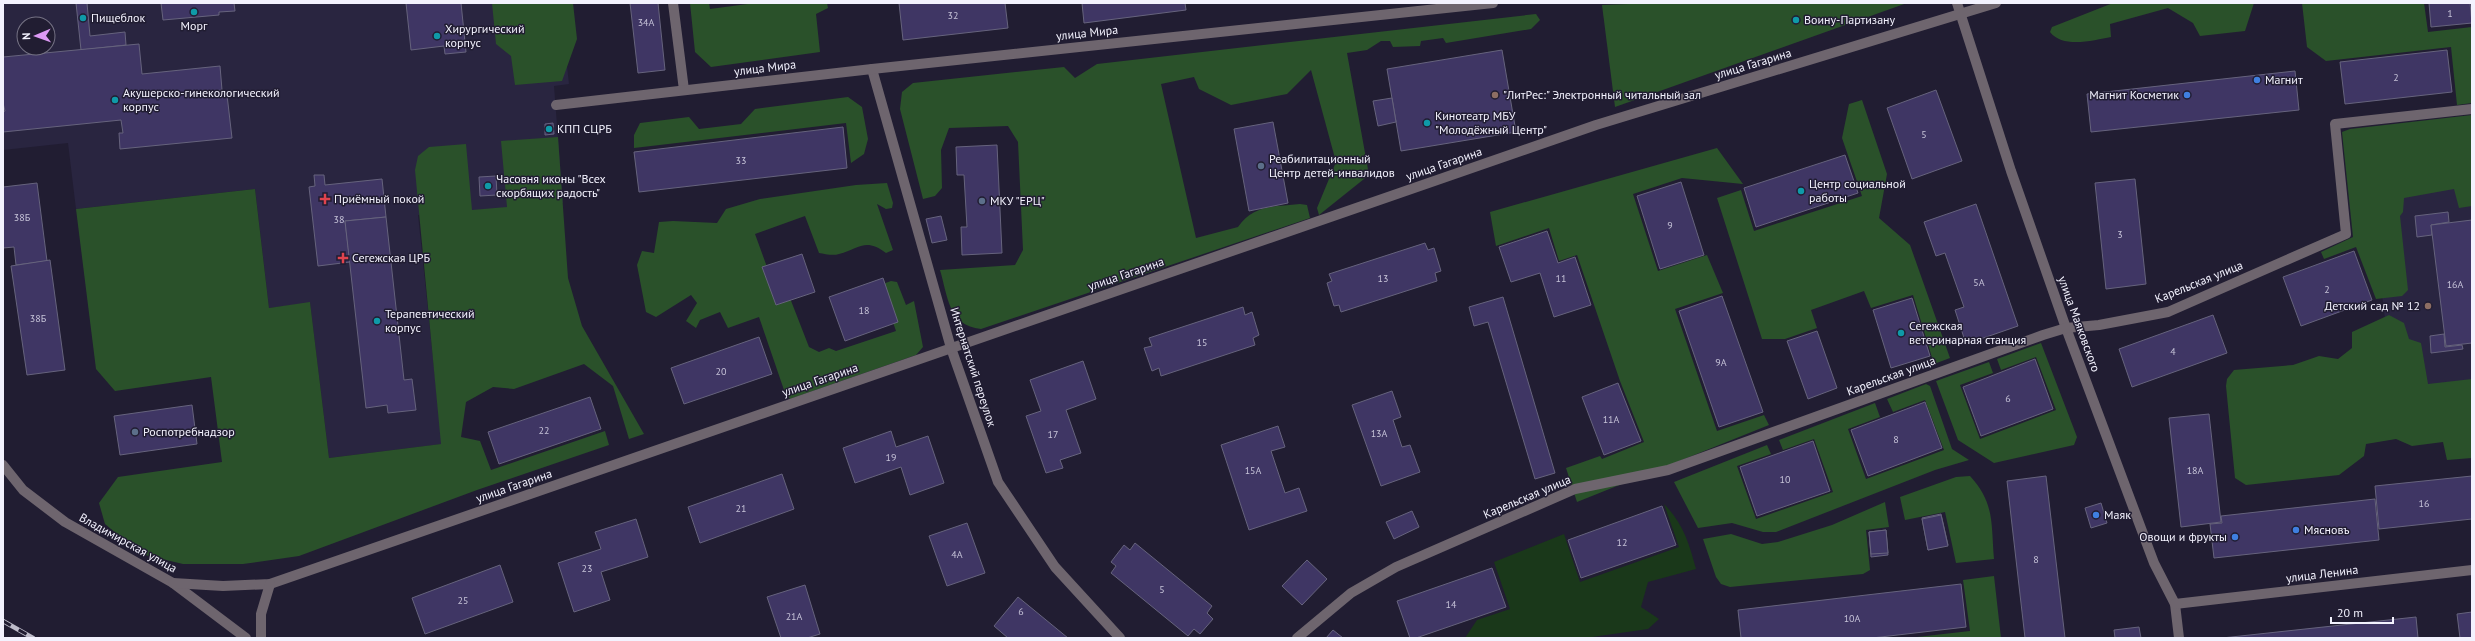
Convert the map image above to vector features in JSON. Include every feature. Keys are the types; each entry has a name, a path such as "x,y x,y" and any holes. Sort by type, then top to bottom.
{"street":[{"path":"673,3 684,90"},
{"name":"улица Мира","path":"556,105 872,68 1493,3"},
{"name":"улица Маяковского","path":"1957,3 2011,171 2066,328 2154,563 2175,604 2179,638"},
{"name":"улица Гагарина","path":"174,583 223,586 270,584 1596,125 1996,3"},
{"name":"Интернатский переулок","path":"872,68 952,348 998,482 1055,567 1120,638"},
{"name":"Карельская улица","path":"1297,638 1351,593 1396,567 1575,489 1668,470 2066,328 2099,325 2168,312 2346,234 2335,124 2472,109"},
{"name":"Владимирская улица","path":"3,465 23,490 65,522 174,583 246,638"},
{"name":"улица Ленина","path":"2175,604 2472,570"},
{"path":"261,638 261,614 270,584"}],"shaded area":[{"name":"Сегежская ЦРБ","path":"3,3 560,3 569,84 554,86 563,203 418,215 442,444 329,458 310,303 269,308 255,189 76,209 68,143 3,150"},
{"name":"Детский сад № 12","path":"2472,177 2472,422 2399,432 2369,189"}],"green space":[{"path":"492,3 573,3 577,39 562,81 515,85 511,56 496,44"},
{"path":"690,3 709,3 710,9 755,3 827,3 828,8 816,14 820,52 711,67 695,52"},
{"path":"1655,3 1907,3 1615,107 1602,5"},
{"path":"2113,3 2254,3 2245,31 2200,36 2193,23 2168,8 2110,24 2111,37 2071,42 2056,37 2050,32 2052,27"},
{"path":"2302,3 2424,3 2428,32 2472,27 2472,103 2457,105 2451,47 2326,61 2307,47"},
{"path":"1536,14 1540,20 1531,29 1446,43 1443,38 1421,41 1420,46 1393,47 1390,41 1381,41 1367,50 1347,53 1369,175 1319,215 1317,208 1336,162 1311,70 1287,94 1231,105 1199,89 1194,77 1161,84 1196,238 1238,227 1251,214 1266,208 1300,204 1307,205 1310,218 981,329 962,322 951,308 940,270 1015,265 1023,250 1018,142 1008,126 949,128 941,150 942,188 935,196 923,199 900,109 902,92 913,83 1064,67 1075,78 1097,64"},
{"path":"848,97 862,107 868,139 864,154 851,163 846,123 634,148 634,135 640,123 689,117 699,129 741,124 755,109"},
{"path":"1862,100 1887,174 1879,218 1910,245 1950,358 1934,364 1913,295 1871,308 1864,291 1811,310 1817,328 1785,339 1762,339 1717,198 1741,190 1754,231 1862,196 1842,138 1849,104"},
{"path":"2472,115 2472,206 2459,208 2454,189 2404,198 2403,212 2400,216 2408,290 2402,296 2376,299 2356,247 2324,259 2321,252 2353,237 2342,132 2350,129"},
{"path":"558,137 568,278 582,326 644,434 629,439 613,386 584,364 514,389 493,387 466,402 461,437 480,441 491,470 605,431 609,445 477,490 299,556 243,564 183,564 141,554 105,524 99,503 118,477 222,462 211,377 115,391 96,369 76,209 255,189 269,308 310,302 329,458 441,444 415,170 418,156 429,147 466,144 472,210 507,207 501,141"},
{"path":"1717,148 1743,184 1682,178 1633,194 1658,271 1707,255 1723,293 1675,309 1717,431 1764,415 1769,425 1577,502 1566,468 1600,456 1602,459 1644,442 1620,381 1577,255 1559,261 1549,228 1496,246 1490,212"},
{"path":"887,183 893,203 892,208 886,209 877,204 893,250 886,253 879,248 867,245 837,255 819,253 805,216 755,234 775,289 788,293 809,347 819,352 829,348 836,351 896,331 880,285 891,281 897,282 906,305 914,301 923,347 916,355 790,399 784,390 759,317 728,328 720,312 700,320 696,328 686,321 697,303 691,295 656,317 646,312 637,265 642,251 654,253 659,222 673,221 717,223 726,209 760,199 856,185"},
{"path":"2389,315 2404,323 2409,339 2421,343 2428,384 2472,379 2472,458 2447,460 2443,442 2412,446 2396,439 2366,444 2364,456 2339,475 2246,485 2235,478 2226,386 2227,379 2234,370 2293,365 2319,356 2338,359 2352,348 2352,332"},
{"path":"2041,343 2077,437 2074,445 1994,463 1958,440 1936,381 1989,362 1993,373 1960,385 1980,439 2056,410 2036,357 2001,370 1997,359"},
{"path":"1926,384 1930,386 1952,449 1969,460 1935,470 1776,532 1763,532 1732,523 1698,528 1674,482 1767,445 1771,454 1737,466 1756,519 1833,492 1814,439 1783,450 1779,440 1875,403 1880,417 1848,429 1866,479 1944,450 1925,400 1893,412 1887,399"},
{"path":"1970,476 1984,495 1988,505 1992,524 1994,559 1956,563 1945,512 1905,520 1900,497 1956,477"},
{"path":"1885,502 1889,527 1866,530 1870,570 1863,574 1730,587 1721,584 1716,577 1703,539 1731,534 1762,544 1778,542 1832,525"},
{"path":"1664,504 1671,511 1681,526 1691,551 1696,569 1648,582 1641,607 1659,619 1648,629 1592,637 1465,638 1477,620 1510,609 1494,562 1564,534 1580,582 1679,547"},
{"path":"1994,576 2001,638 1908,638 1970,631 1963,580"}],"building":[{"name":"Пищеблок","path":"76,3 87,3 90,36 125,32 126,45 81,50"},
{"name":"Морг","path":"161,3 234,3 235,11 219,12 219,15 163,20"},
{"name":"Хирургический корпус","path":"406,3 461,3 466,52 445,54 444,46 411,50"},
{"path":"630,3 658,3 665,70 638,73"},
{"path":"899,3 1005,3 1008,28 903,40"},
{"path":"1082,3 1185,3 1186,10 1084,23"},
{"path":"2429,3 2470,3 2472,23 2431,27"},
{"name":"Акушерско-гинекологический корпус","path":"139,44 142,74 220,66 222,90 215,91 216,96 227,95 232,138 120,149 119,133 123,133 121,120 3,132 3,112 5,111 3,103 3,57 56,56 56,52"},
{"path":"1502,50 1516,132 1401,151 1387,69"},
{"path":"2447,50 2452,92 2345,104 2340,62"},
{"path":"2295,71 2299,110 2091,132 2087,94"},
{"path":"1936,90 1962,161 1912,179 1887,108"},
{"path":"1392,98 1396,122 1378,126 1373,101"},
{"name":"Реабилитационный Центр детей-инвалидов","path":"1273,122 1288,203 1249,211 1234,129"},
{"name":"КПП СЦРБ","path":"553,123 554,134 545,135 545,124"},
{"path":"843,127 847,168 639,192 634,152"},
{"name":"МКУ \"ЕРЦ\"","path":"997,145 1002,253 962,255 961,227 967,227 964,175 957,175 956,147"},
{"name":"Центр социальной работы","path":"1845,155 1858,193 1756,227 1744,188"},
{"path":"314,175 324,175 325,185 382,179 386,217 345,221 350,262 318,266 309,187 315,186"},
{"name":"Часовня иконы \"Всех скорбящих радость\"","path":"496,176 497,195 480,196 479,177"},
{"path":"2135,179 2146,284 2106,289 2095,183"},
{"path":"1681,182 1704,255 1660,269 1637,196"},
{"path":"37,183 47,261 16,265 14,247 3,248 3,187"},
{"path":"1976,204 2018,326 1966,344 1955,310 1964,307 1945,253 1936,256 1924,222"},
{"path":"2448,212 2449,222 2431,225 2432,235 2417,237 2415,216"},
{"path":"941,216 947,240 932,243 926,219"},
{"name":"Терапевтический корпус","path":"386,217 404,380 412,379 416,410 388,413 387,405 366,408 345,221"},
{"path":"2472,220 2472,343 2446,346 2431,225"},
{"path":"1547,231 1558,263 1575,257 1591,305 1554,317 1540,273 1511,282 1499,247"},
{"path":"1425,243 1428,250 1434,248 1441,271 1435,273 1437,281 1341,312 1339,305 1334,306 1327,283 1332,281 1329,274"},
{"path":"2354,251 2372,300 2301,326 2283,277"},
{"path":"802,254 815,292 776,305 762,267"},
{"path":"50,260 65,370 27,375 11,266"},
{"path":"883,278 898,322 845,341 829,297"},
{"path":"1722,296 1763,412 1719,427 1679,311"},
{"path":"1503,297 1555,473 1535,479 1488,322 1474,326 1469,307"},
{"name":"Сегежская ветеринарная станция","path":"1912,298 1930,356 1891,368 1873,310"},
{"path":"1243,307 1245,315 1252,312 1259,335 1253,338 1255,345 1161,376 1159,368 1152,371 1144,348 1152,346 1149,338"},
{"path":"2213,315 2227,353 2132,387 2119,349"},
{"path":"1817,331 1837,388 1808,399 1787,341"},
{"path":"2444,334 2445,347 2462,345 2463,349 2431,353 2430,336"},
{"path":"759,337 772,374 684,404 671,368"},
{"path":"2035,359 2053,409 1981,436 1963,387"},
{"path":"1083,361 1096,399 1066,410 1081,453 1060,460 1063,468 1046,473 1026,416 1041,411 1030,380"},
{"path":"1618,383 1641,441 1604,455 1582,397"},
{"path":"1392,391 1401,417 1393,420 1402,447 1410,445 1420,472 1381,486 1352,405"},
{"path":"590,397 601,429 499,464 488,432"},
{"path":"1925,402 1942,448 1868,476 1851,430"},
{"path":"192,405 197,444 120,455 114,416"},
{"path":"2209,414 2221,522 2181,527 2169,418"},
{"path":"1278,426 1285,447 1271,451 1285,493 1299,488 1307,511 1249,530 1221,445"},
{"path":"891,431 896,447 928,436 944,483 910,495 901,467 855,483 843,448"},
{"path":"1813,441 1830,491 1757,516 1740,467"},
{"path":"782,474 794,509 700,543 688,507"},
{"path":"2046,476 2065,638 2025,638 2007,481"},
{"path":"2472,476 2472,519 2379,529 2375,486"},
{"path":"2375,499 2379,540 2214,558 2210,524 2222,523 2221,516"},
{"name":"Маяк","path":"2101,503 2107,523 2091,528 2085,508"},
{"path":"1662,506 1676,545 1581,578 1568,540"},
{"path":"1412,511 1419,527 1394,539 1386,522"},
{"path":"1941,514 1948,545 1928,550 1922,518"},
{"path":"1941,515 1948,546 1928,550 1922,519"},
{"path":"636,519 648,557 601,572 610,600 574,612 558,563 601,549 595,532"},
{"path":"967,523 985,573 947,586 929,536"},
{"path":"1886,530 1888,555 1871,557 1869,532"},
{"path":"1886,530 1888,553 1871,554 1869,532"},
{"path":"1135,543 1212,606 1207,613 1213,619 1200,634 1194,629 1188,636 1111,573 1116,566 1111,562 1124,545 1130,550"},
{"path":"1307,560 1327,579 1302,605 1282,586"},
{"path":"500,565 513,602 425,634 412,598"},
{"path":"1492,568 1506,607 1416,638 1410,638 1397,601"},
{"path":"1961,584 1966,627 1872,638 1741,638 1738,610"},
{"path":"805,585 820,634 807,638 781,638 767,597"},
{"path":"1018,597 1068,638 1008,638 994,626"},
{"path":"2472,612 2472,638 2460,638 2457,614"},
{"path":"2416,617 2418,638 2222,638"},
{"path":"2139,627 2141,638 2115,638 2114,630"},
{"path":"1333,630 1343,638 1326,638"}],"railway":[{"path":"3,621 33,638"}],"place":[{"name":"Морг","path":"194,12"},
{"name":"Пищеблок","path":"83,18"},
{"name":"Воину-Партизану","path":"1796,20"},
{"name":"Хирургический корпус","path":"437,36"},
{"name":"Магнит","path":"2257,80"},
{"name":"\"ЛитРес:\" Электронный читальный зал","path":"1495,95"},
{"name":"Магнит Косметик","path":"2187,95"},
{"name":"Акушерско-гинекологический корпус","path":"115,100"},
{"name":"Кинотеатр МБУ \"Молодёжный Центр\"","path":"1427,123"},
{"name":"КПП СЦРБ","path":"549,129"},
{"name":"Реабилитационный Центр детей-инвалидов","path":"1261,166"},
{"name":"Часовня иконы \"Всех скорбящих радость\"","path":"488,186"},
{"name":"Центр социальной работы","path":"1801,191"},
{"name":"Приёмный покой","path":"325,199"},
{"name":"МКУ \"ЕРЦ\"","path":"982,201"},
{"name":"Сегежская ЦРБ","path":"343,258"},
{"name":"Детский сад № 12","path":"2428,306"},
{"name":"Терапевтический корпус","path":"377,321"},
{"name":"Сегежская ветеринарная станция","path":"1901,333"},
{"name":"Роспотребнадзор","path":"135,432"},
{"name":"Маяк","path":"2096,515"},
{"name":"Мясновъ","path":"2296,530"},
{"name":"Овощи и фрукты","path":"2235,537"}]}
